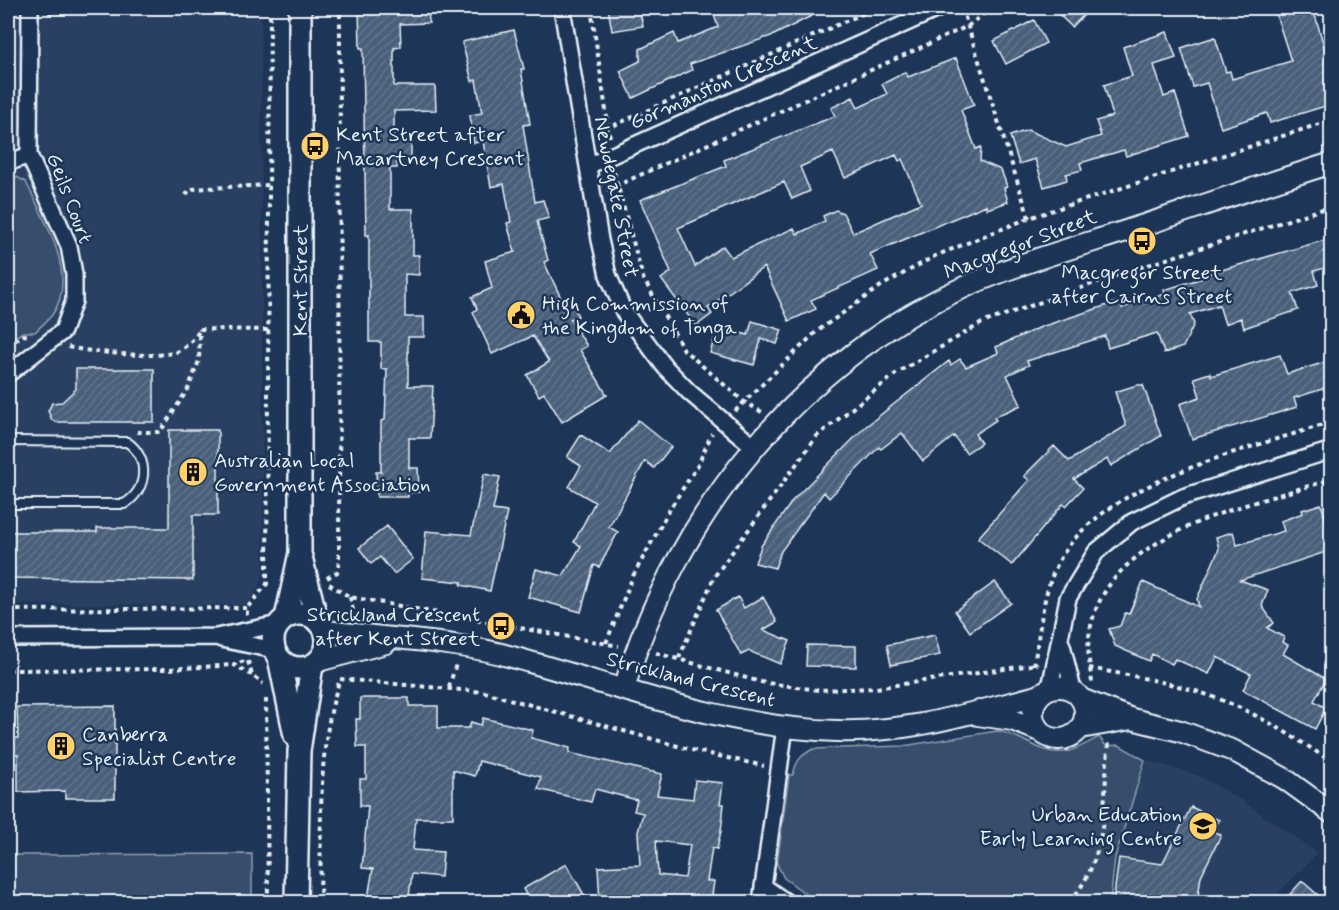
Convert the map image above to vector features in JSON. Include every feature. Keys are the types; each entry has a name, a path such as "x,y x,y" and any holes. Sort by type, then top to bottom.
{"main road":[{"name":"Kent Street","path":"282,621 300,553 300,8"},
{"name":"Kent Street","path":"300,553 321,626"},
{"path":"296,903 298,752 315,663 326,647 321,626 302,614 282,621 274,632 298,752"},
{"path":"277,654 294,667 315,663"}],"street":[{"name":"Geils Court","path":"8,374 63,331 74,301 74,273 69,246 29,155 30,8"},
{"name":"Newdegate Street","path":"562,8 608,275 624,312 665,367 689,392 754,447"},
{"name":"Gormanston Crescent","path":"588,166 940,8"},
{"path":"8,163 29,155"},
{"name":"Macgregor Street","path":"624,689 638,649 687,541 706,511 754,447 798,402 844,362 900,323 968,286 1050,254 1332,163"},
{"path":"1061,639 1077,694 1086,710 1080,728 1073,735 1061,739 1046,736 1040,731 1033,715 1044,692 1061,639 1068,598 1096,552 1132,522 1183,497 1332,450"},
{"path":"8,639 216,638 282,621"},
{"name":"Strickland Crescent","path":"321,626 398,640 438,642 498,654 708,712 785,726 836,731 894,730 976,714 1044,692"},
{"path":"216,638 277,654"},
{"name":"Strickland Crescent","path":"315,663 398,640"},
{"path":"1044,692 1062,686 1132,719 1180,731 1234,751 1285,779 1332,813"},
{"name":"Strickland Crescent","path":"976,714 1012,720 1040,731"},
{"path":"1080,728 1132,719"},
{"path":"761,903 785,726"},
{"path":"763,886 786,903"}],"lane":[{"path":"8,441 127,442 134,447 143,462 143,486 135,497 124,504 8,504"}],"path":[{"path":"8,610 247,608 267,584 270,8"},
{"path":"340,8 339,571 323,580 350,597 638,649 679,658 761,682 818,690 876,688 1034,665"},
{"path":"591,8 616,185 642,278 684,350 743,401 816,332 881,286 935,256 1029,218 1332,120"},
{"path":"584,140 875,8"},
{"path":"962,8 1029,218"},
{"path":"593,198 616,185 968,26 991,8"},
{"path":"186,195 190,189 269,185"},
{"path":"679,658 714,577 817,436 897,373 982,323 1120,274 1332,206"},
{"path":"268,256 278,255"},
{"path":"200,329 268,330"},
{"path":"67,347 114,354 173,353 191,344 200,329"},
{"path":"125,432 160,432 188,388 200,360 200,329"},
{"path":"8,346 23,335 34,337"},
{"path":"606,643 633,576 670,507 698,465"},
{"path":"1332,478 1161,538 1133,558 1111,582 1094,616 1089,638 1090,668 1163,681 1221,700 1295,738 1332,762"},
{"path":"350,597 356,619"},
{"path":"8,670 168,669 234,666 247,660"},
{"path":"449,687 456,663"},
{"path":"234,666 252,675"},
{"path":"320,903 324,751 330,710 340,679 449,687 484,692 692,750 765,766"},
{"path":"266,696 268,903"},
{"path":"1070,903 1080,890 1099,848 1106,819 1104,796 1109,742"}],"shaded area":[{"path":"8,8 261,8 263,575 259,587 247,605 8,604"},
{"path":"8,177 17,177 26,182 56,247 61,265 62,283 60,300 52,315 35,332 23,332 8,341"},
{"path":"997,731 1055,752 1073,750 1099,737 1106,746 1119,745 1145,760 1115,858 1110,902 817,902 784,878 777,864 789,775 793,775 797,762 805,754 813,749 903,746"},
{"name":"Urban Education Early Learning Centre","path":"1146,760 1197,775 1241,800 1317,853 1270,902 1112,902 1118,856"},
{"path":"252,854 252,902 8,902 8,855"}],"building":[{"path":"359,8 428,8 429,23 400,24 401,47 394,48 394,86 435,86 436,110 394,111 394,142 411,142 411,160 397,160 397,168 390,168 390,209 413,209 413,255 419,255 419,275 405,274 405,317 424,317 424,337 408,337 408,386 433,386 430,438 409,438 409,468 418,468 419,492 408,493 408,497 377,497 376,472 381,472 381,421 385,420 387,369 381,369 381,342 369,342 369,235 366,235 363,48 360,48"},
{"path":"608,8 639,8 643,26 612,31"},
{"path":"712,8 827,8 774,35 690,64 692,70 633,98 620,71 640,61 640,49 674,33 678,43 718,27"},
{"path":"1052,8 1091,8 1072,27"},
{"path":"1274,8 1313,8 1332,74 1332,104 1270,123 1267,113 1221,128 1207,83 1193,87 1181,48 1215,37 1226,72 1230,71 1232,79 1291,61"},
{"path":"1034,20 1046,43 1006,64 994,41"},
{"path":"514,30 524,69 521,69 530,124 523,125 535,202 543,200 549,218 537,221 548,260 544,262 562,300 569,297 578,316 570,319 587,346 580,350 607,395 562,422 544,393 539,396 527,375 549,362 533,336 492,354 473,312 477,309 472,297 492,288 485,261 515,252 507,223 511,222 504,184 491,187 483,141 474,143 470,115 482,113 476,80 472,81 462,42"},
{"path":"1167,32 1176,58 1154,65 1164,97 1175,93 1189,136 1126,156 1124,150 1080,163 1082,170 1066,174 1067,180 1044,187 1035,159 1019,164 1010,136 1028,130 1066,147 1101,136 1096,121 1113,116 1104,85 1132,76 1123,47"},
{"path":"956,58 974,105 961,110 976,149 981,147 980,161 1001,170 1007,186 1004,188 1008,202 987,209 986,205 870,254 878,270 811,300 816,309 789,321 764,267 708,308 712,314 696,326 661,279 671,272 640,200 726,166 724,160 835,116 831,108 853,97 858,108 887,94 882,84 906,72 908,77","holes":["833,152 845,178 896,155 899,161 902,159 921,203 853,233 843,213 836,210 823,216 825,221 797,234 794,228 731,257 723,246 695,266 678,228 784,182 792,199 810,191 800,167"]},
{"path":"1332,238 1332,266 1314,271 1318,285 1292,293 1298,310 1244,328 1241,318 1225,324 1219,305 1190,314 1194,324 1183,347 1164,353 1157,333 1108,348 1105,336 1027,361 1029,365 1007,375 1021,405 994,417 996,420 975,434 981,443 966,453 954,436 923,461 902,433 881,449 879,447 829,498 824,492 781,551 775,568 755,563 761,546 793,500 865,427 949,361 951,365 960,359 966,367 998,353 996,347 1041,327 1120,301 1122,308 1165,294 1164,290 1209,276 1208,274"},
{"path":"752,321 782,330 777,344 761,339 754,365 710,353 718,327 748,335"},
{"path":"1280,355 1287,374 1332,360 1332,386 1294,398 1297,407 1192,439 1180,404 1200,397 1194,378 1210,373 1211,376"},
{"path":"76,369 154,369 154,422 56,422 52,420 48,411 52,403 62,402 76,389"},
{"path":"1143,385 1161,436 1111,466 1107,459 1074,479 1083,488 1066,506 1063,504 1012,565 978,538 1029,480 1024,476 1054,446 1069,461 1126,426 1115,392"},
{"path":"638,420 671,447 654,468 645,461 609,527 618,532 599,567 594,565 581,612 528,597 536,569 563,576 581,546 574,542 595,502 569,487 581,466 567,457 581,435 610,454"},
{"path":"169,430 218,430 218,515 193,515 193,580 8,578 8,532 97,532 97,528 169,528"},
{"path":"484,474 500,477 493,510 507,512 490,591 461,585 462,582 422,578 426,531 471,535"},
{"path":"1321,504 1326,520 1332,518 1332,550 1240,580 1268,590 1262,606 1274,623 1267,628 1284,637 1282,642 1288,645 1283,654 1326,679 1314,701 1326,708 1315,729 1243,690 1251,674 1217,657 1209,674 1175,659 1172,664 1152,654 1149,661 1115,646 1109,629 1120,626 1125,613 1129,614 1143,582 1199,607 1197,599 1219,549 1216,537 1233,532 1237,545 1284,531 1281,521 1303,513 1302,510"},
{"path":"387,526 413,559 394,574 380,557 371,564 359,548"},
{"path":"995,582 1011,603 970,632 955,611"},
{"path":"738,597 744,608 763,597 777,622 763,630 790,641 780,664 749,651 741,655 716,610"},
{"path":"935,635 940,655 891,665 887,645"},
{"path":"807,645 856,646 856,667 806,666"},
{"path":"360,698 409,698 409,706 438,706 438,728 469,728 471,722 481,725 483,718 533,730 531,738 570,748 569,753 662,774 657,795 693,799 695,780 723,783 720,804 724,804 721,831 717,849 712,848 707,881 714,881 711,903 600,903 598,867 640,865 638,832 643,813 634,811 637,800 595,789 591,802 538,789 541,777 479,761 475,776 453,770 453,818 416,818 413,850 443,852 441,877 412,874 409,896 384,896 384,903 367,903 373,869 362,868 368,806 360,806 360,779 366,779 366,747 357,747 356,719 360,719","holes":["656,841 690,845 685,878 658,875"]},
{"name":"Canberra Specialist Centre","path":"115,706 115,798 65,798 65,791 18,792 18,754 8,755 8,738 18,738 17,707"},
{"path":"1191,807 1219,820 1212,831 1221,835 1201,876 1197,903 1113,903 1119,858 1162,864"},
{"path":"566,864 589,903 531,903 523,889"},
{"path":"1302,881 1327,903 1282,903"}],"place":[{"name":"Kent Street after Macartney Crescent","path":"315,146"},
{"name":"Macgregor Street after Cairns Street","path":"1142,241"},
{"name":"High Commission of the Kingdom of Tonga","path":"521,315"},
{"name":"Australian Local Government Association","path":"193,472"},
{"name":"Strickland Crescent after Kent Street","path":"501,626"},
{"name":"Canberra Specialist Centre","path":"61,746"},
{"name":"Urban Education Early Learning Centre","path":"1203,826"}]}
